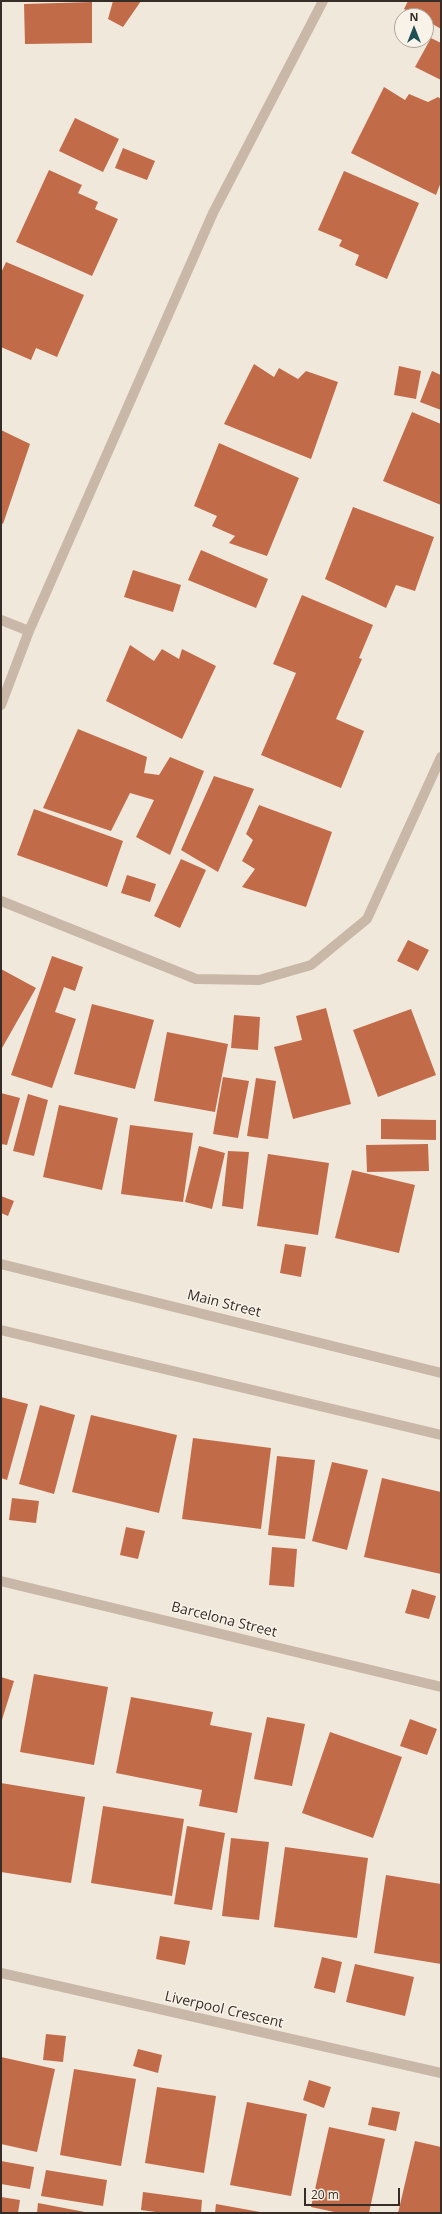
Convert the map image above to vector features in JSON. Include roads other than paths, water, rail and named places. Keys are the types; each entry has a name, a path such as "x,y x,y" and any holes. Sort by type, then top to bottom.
{"street":[{"path":"1,705 29,631 213,213 323,1"},
{"path":"1,620 29,631"},
{"path":"1,901 196,979 259,980 311,965 367,919 441,757"},
{"name":"Main Street","path":"1,1264 441,1372"},
{"path":"1,1330 441,1435"},
{"name":"Barcelona Street","path":"1,1581 441,1687"},
{"name":"Liverpool Crescent","path":"1,1973 441,2074"}]}
